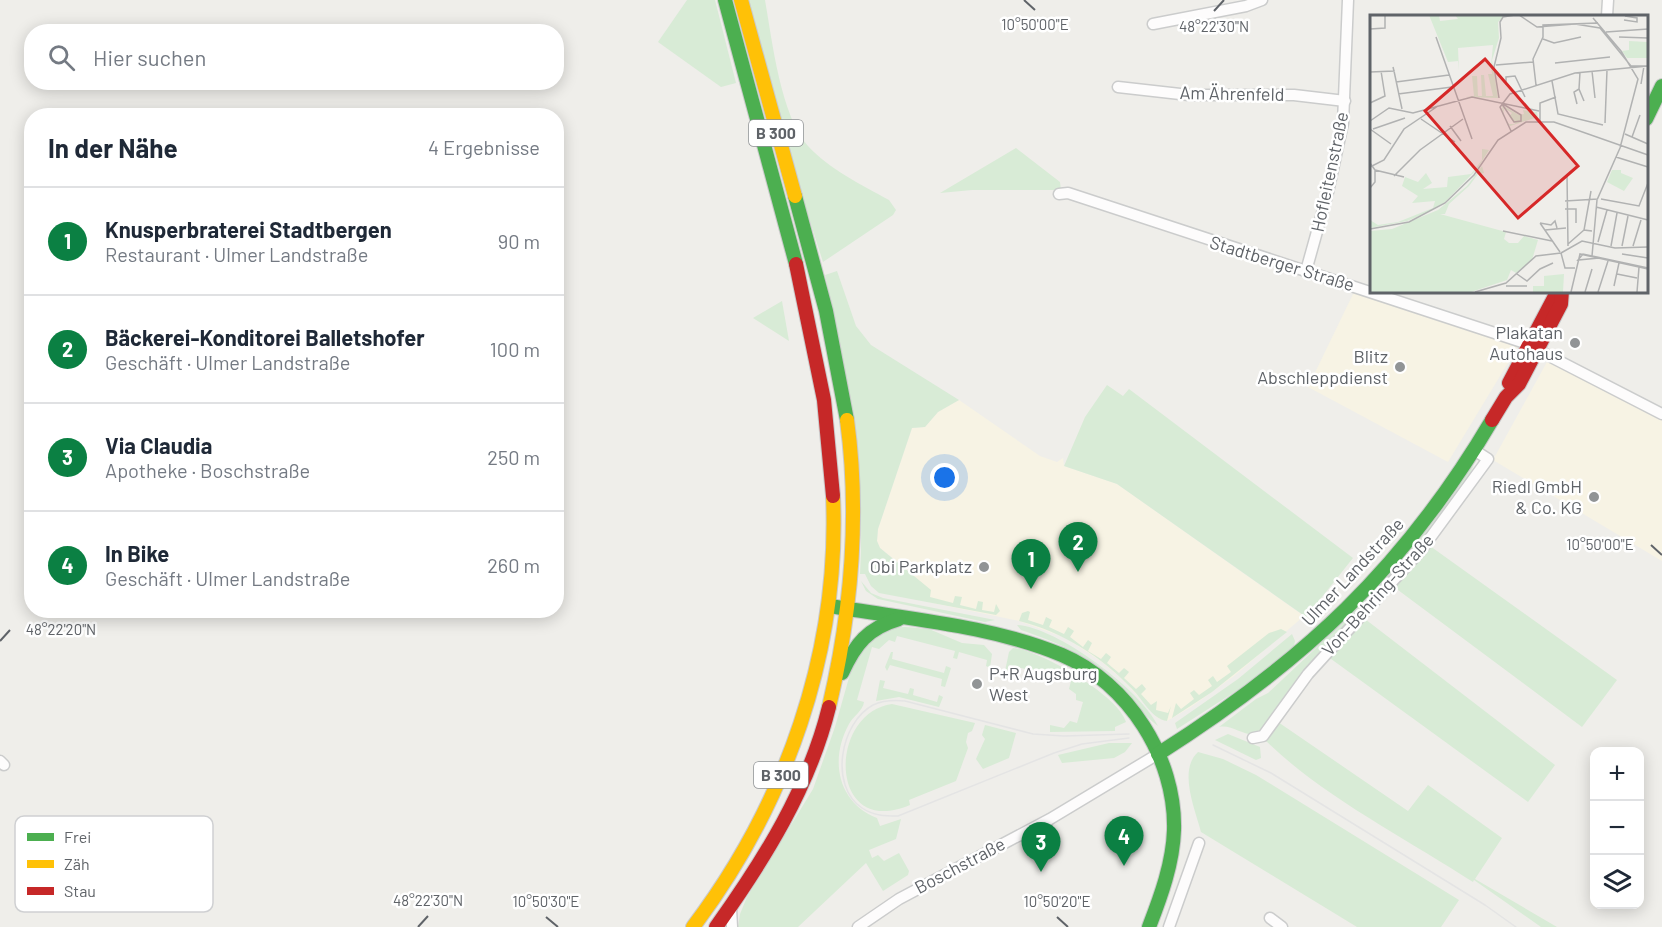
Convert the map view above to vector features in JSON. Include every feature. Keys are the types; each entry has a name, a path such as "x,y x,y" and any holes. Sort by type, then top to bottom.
{"main road":[{"name":"B 300","path":"693,927 728,877 778,783 796,740 830,606 835,535 828,431 799,283 779,199 725,0"},
{"name":"B 300","path":"716,927 754,874 792,805 813,758 836,687 850,610 854,505 848,419 815,272 741,0"},
{"path":"1647,117 1662,86"},
{"name":"Ulmer Landstraße","path":"1158,754 1241,699 1307,647 1353,604 1426,519 1474,450 1506,397 1510,380 1533,348 1560,292"},
{"path":"830,606 975,630 1064,656 1087,669 1120,696 1143,726 1158,754 1167,777 1174,828 1164,881 1149,927"},
{"path":"836,687 854,645 863,635 885,622 902,618"}],"street":[{"path":"1153,24 1246,6 1262,0"},
{"name":"Hofleitenstraße","path":"1306,271 1332,178 1345,100 1348,0"},
{"path":"1607,15 1608,0"},
{"name":"Am Ährenfeld","path":"1118,87 1189,95 1294,95 1345,100"},
{"name":"Stadtberger Straße","path":"1059,194 1068,193 1136,214 1209,241 1370,291"},
{"name":"Stadtberger Straße","path":"1373,292 1433,311 1533,348 1662,414"},
{"name":"Von-Behring-Straße","path":"1253,738 1263,736 1308,674 1394,582 1452,511 1488,459 1474,450"},
{"name":"Boschstraße","path":"858,927 907,895 1050,819 1158,754"},
{"path":"1169,927 1199,843"},
{"path":"731,908 732,927"},
{"path":"1270,918 1282,927"}],"shaded area":[{"path":"1355,290 1514,343 1517,348 1448,462 1308,387"},
{"path":"1548,360 1662,419 1662,561 1493,460"},
{"path":"959,400 1040,456 1057,462 1063,458 1064,466 1117,484 1304,616 1234,676 1167,721 1158,718 1122,679 1102,662 1066,638 1019,621 928,602 909,571 880,548 877,541 878,529 912,428 925,427 938,412"}],"green space":[{"path":"687,0 715,0 736,83 721,87 658,42"},
{"path":"747,0 765,0 784,98 799,133 808,146 846,176 889,200 896,210 893,215 823,262 786,146"},
{"path":"1016,148 1060,182 1061,190 972,190 940,193"},
{"path":"837,271 856,326 871,345 959,400 938,412 925,427 912,428 878,529 877,541 880,548 931,590 930,597 953,603 955,596 962,597 960,605 976,609 978,601 983,602 982,610 994,612 996,604 1000,611 996,615 879,593 871,586 865,574 860,574 860,498 853,423 841,349 825,275"},
{"path":"782,301 789,341 753,318"},
{"path":"1107,385 1123,396 1129,389 1353,558 1306,617 1117,484 1064,466 1085,417"},
{"path":"1474,465 1467,480 1419,546 1259,733 1249,734 1219,727 1256,699 1268,693 1316,648"},
{"path":"1430,546 1617,680 1582,727 1394,587"},
{"path":"861,581 871,593 883,598 995,620 985,622 878,599 866,591"},
{"path":"1030,612 1028,620 1043,625 1046,617 1052,620 1049,627 1064,634 1068,627 1074,631 1070,637 1083,647 1088,640 1092,643 1088,651 1101,659 1106,653 1111,657 1107,663 1119,673 1124,668 1129,672 1124,678 1136,689 1142,684 1146,689 1141,694 1151,705 1157,701 1156,710 1168,713 1171,706 1167,721 1152,713 1121,678 1081,647 1051,632 1019,621 1022,613"},
{"path":"1365,619 1555,765 1528,802 1327,656"},
{"path":"1017,625 1034,628 1054,637 1096,663 1134,695 1149,711 1158,726 1120,684 1098,666 1061,645 1021,630"},
{"path":"887,628 929,629 962,643 984,645 992,654 990,668 986,666 987,660 959,652 957,659 953,658 955,651 897,636 895,642 889,640 879,649 872,647 857,700 864,702 849,724 839,752 841,779 853,802 877,818 880,826 901,819 896,839 869,850 872,858 878,855 884,861 899,853 909,871 908,875 883,891 866,863 798,927 738,927 740,914 747,897 813,789 835,727 854,660 863,644"},
{"path":"1281,629 1287,632 1212,692 1172,718 1176,703 1181,709 1194,699 1190,693 1194,690 1199,695 1212,686 1208,680 1213,676 1217,682 1231,672 1227,666 1269,633"},
{"path":"1292,634 1295,641 1293,651 1275,666 1177,729 1175,723 1238,679"},
{"path":"1013,648 1041,657 1077,676 1109,700 1120,711 1126,722 1115,727 1115,731 1050,732 1050,725 1064,728 1070,721 1077,723 1083,702 1076,700 1076,694 1069,689 1071,681 1038,672 1036,680 1032,679 1034,671 1009,665 1007,672 1005,671 1009,652"},
{"path":"893,652 892,659 944,673 946,666 951,668 945,687 941,686 942,679 890,665 887,671 885,667"},
{"path":"880,680 885,681 883,688 908,694 910,688 914,689 913,695 937,702 939,695 943,697 939,707 899,697 876,701"},
{"path":"892,704 975,723 972,731 968,733 966,742 968,748 956,781 909,800 910,805 883,811 863,805 851,791 846,771 848,749 856,728 871,712"},
{"path":"1278,722 1408,811 1428,785 1502,838 1475,879 1557,927 1541,927 1474,880 1473,882 1365,816 1312,780 1265,740"},
{"path":"985,725 1016,733 1009,758 983,769 976,759 985,739 982,735"},
{"path":"1228,734 1260,747 1261,758 1256,760 1215,740"},
{"path":"1109,743 1132,743 1125,752 1114,758 1062,763 1058,755"},
{"path":"1198,752 1223,759 1256,775 1459,900 1441,927 1357,927 1201,832 1192,801 1189,779 1192,760"}],"tram line":[{"path":"1129,734 1064,736 1033,734 905,701 881,702 862,714 853,726 846,740 842,770 845,785 852,798 862,808 875,814 898,816 1054,753 1082,744 1129,738"},
{"path":"1213,745 1271,773 1485,905 1516,927"}],"traffic: fast":[{"path":"725,0 796,264"},
{"path":"1647,117 1662,86"},
{"path":"795,196 826,311 847,420"},
{"path":"1158,754 1259,684 1346,608 1386,567 1423,522 1492,420"},
{"path":"830,606 948,624 1006,637 1062,655 1086,668 1108,684 1144,726 1157,750 1167,776 1172,803 1174,830 1169,867 1149,927"},
{"path":"842,673 864,638 879,627 899,619"}],"traffic: slow":[{"path":"741,0 795,196"},
{"path":"829,707 843,636 851,565 853,492 847,420"},
{"path":"693,927 726,880 755,830 780,777 800,724 816,668 827,611 833,554 833,496"}],"traffic: jam":[{"path":"796,264 824,400 833,496"},
{"path":"1492,420 1506,397 1519,384 1561,304 1562,292"},
{"path":"1509,383 1555,296"},
{"path":"716,927 768,849 797,795 810,766 829,707"}],"place":[{"name":"Plakatan Autohaus","path":"1575,343"},
{"name":"Blitz Abschleppdienst","path":"1400,367"},
{"name":"Riedl GmbH & Co. KG","path":"1594,497"},
{"name":"Obi Parkplatz","path":"984,567"},
{"name":"Bäckerei-Konditorei Balletshofer","path":"1078,572"},
{"name":"Knusperbraterei Stadtbergen","path":"1031,589"},
{"name":"P+R Augsburg West","path":"977,684"},
{"name":"In Bike","path":"1124,866"},
{"name":"Via Claudia","path":"1041,872"}]}
